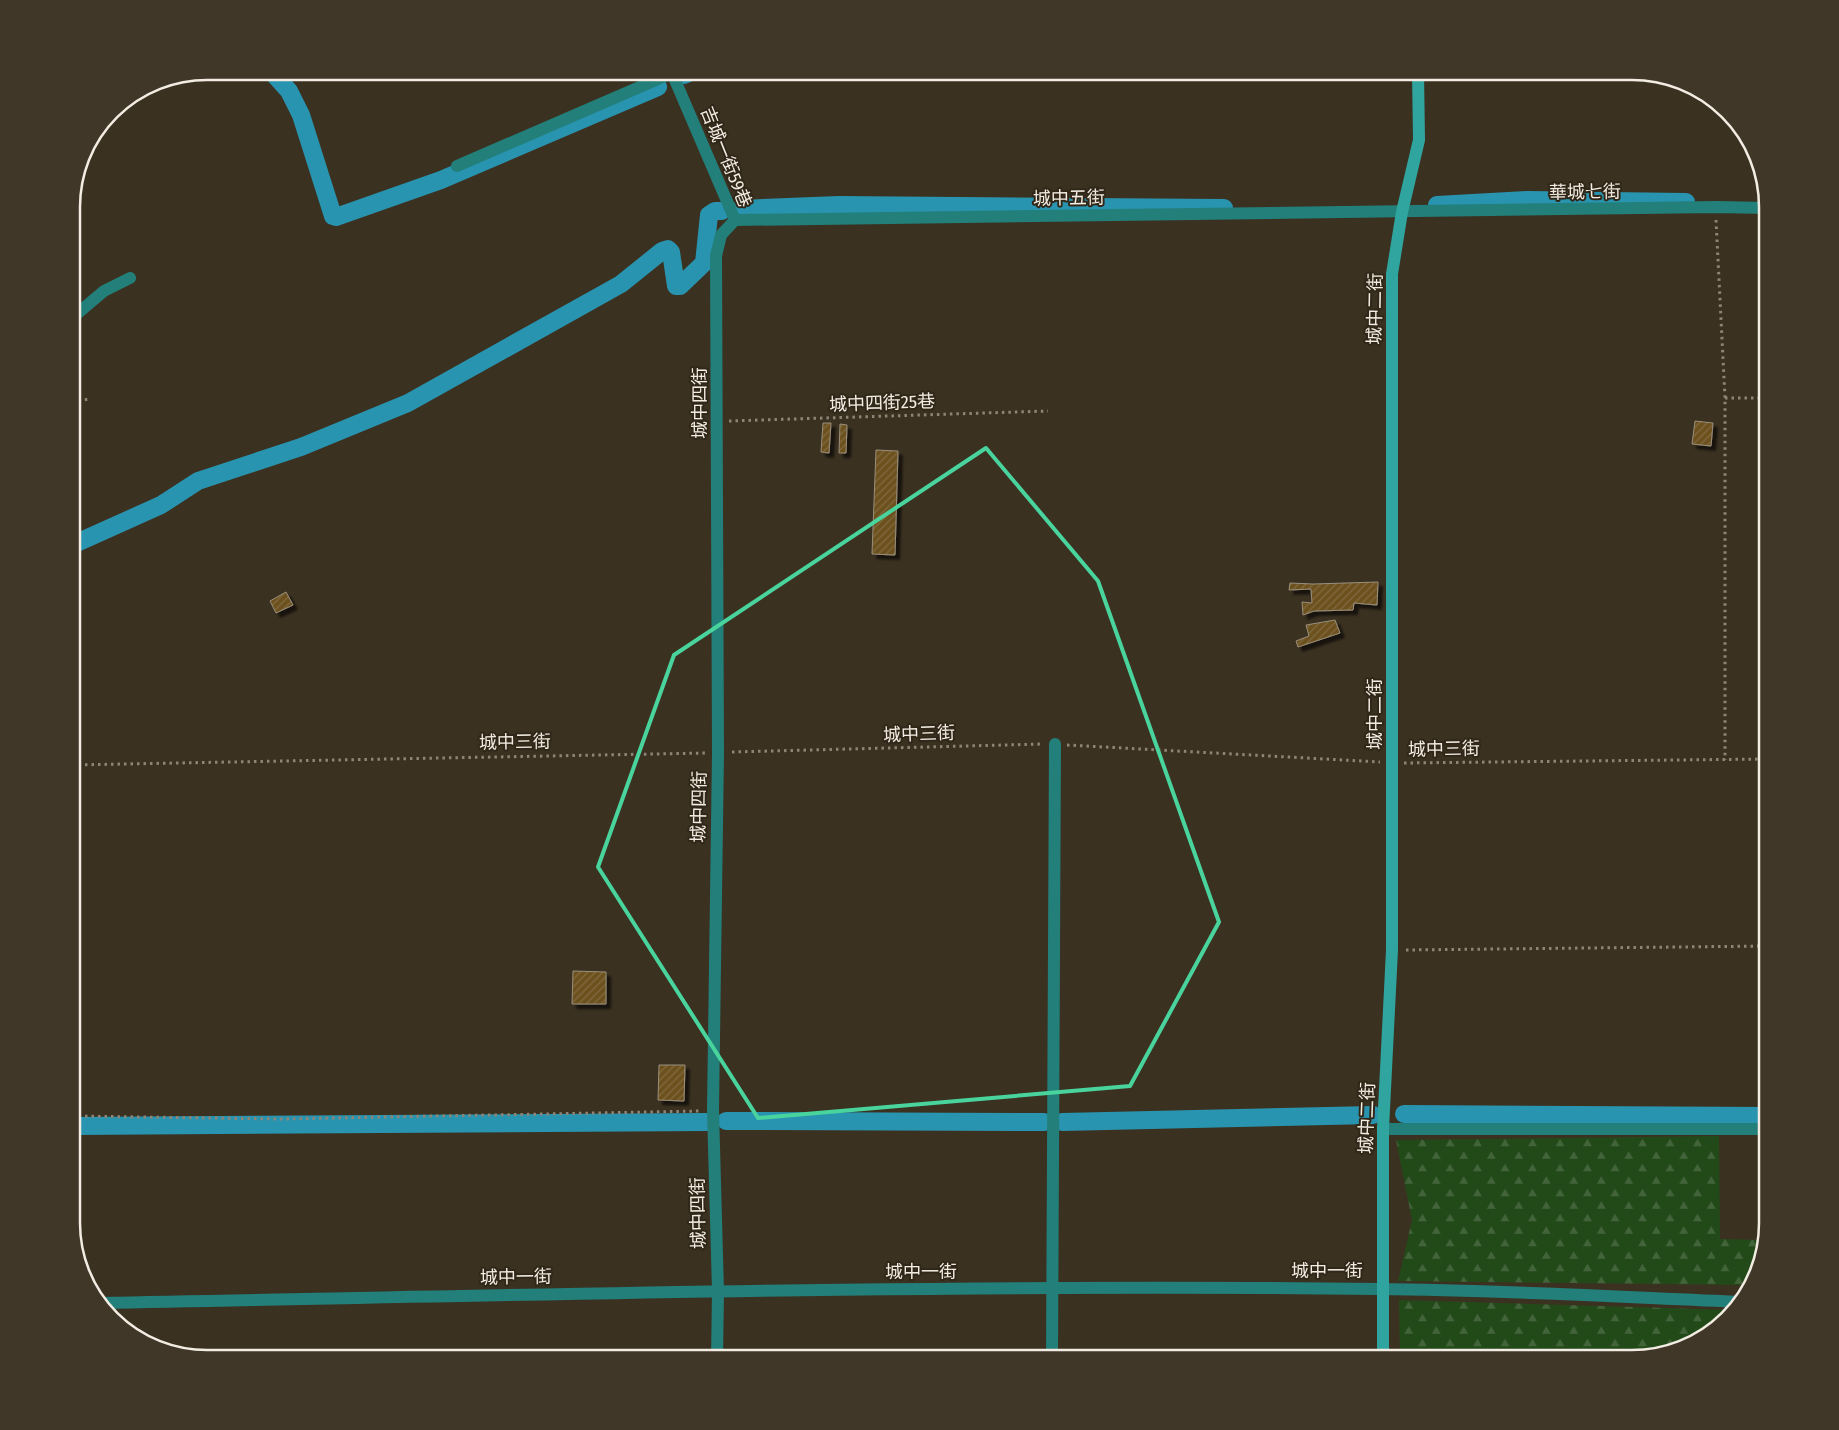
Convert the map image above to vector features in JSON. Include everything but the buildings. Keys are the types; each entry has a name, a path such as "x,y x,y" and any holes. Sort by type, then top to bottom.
{"street":[{"path":"457,166 656,80"},
{"name":"吉城一街59巷","path":"678,80 735,220 721,235 716,256"},
{"name":"城中二街","path":"1383,1350 1383,1129 1392,950 1392,274 1402,212 1419,140 1418,80"},
{"name":"華城七街","path":"1402,212 1759,208"},
{"name":"城中五街","path":"735,220 1402,212"},
{"name":"城中四街","path":"716,256 718,753 713,1110 718,1291 717,1350"},
{"path":"80,311 104,291 130,278"},
{"path":"1052,1350 1055,744"},
{"path":"1383,1129 1759,1129"},
{"name":"城中一街","path":"108,1303 718,1291 1053,1288 1382,1289 1732,1302"}],"path":[{"path":"1716,207 1725,398 1725,760"},
{"path":"1725,398 1759,398"},
{"path":"80,401 89,399"},
{"name":"城中四街25巷","path":"718,422 1048,411"},
{"name":"城中三街","path":"80,765 718,753 1055,744 1392,763 1759,759"},
{"path":"1392,950 1759,946"},
{"path":"80,1116 280,1119 713,1110"}],"highlighted area":[{"path":"986,448 1098,581 1219,922 1130,1086 758,1118 598,867 674,655"}],"green space":[{"path":"1719,1136 1720,1239 1758,1240 1755,1256 1743,1285 1398,1281 1412,1220 1396,1140"},
{"path":"1399,1300 1725,1310 1703,1329 1688,1337 1665,1346 1649,1349 1400,1350"}],"waterway":[{"path":"279,80 289,91 301,115 333,216 336,217 441,180 658,87"},
{"path":"1437,205 1527,200 1686,202"},
{"path":"740,209 839,205 1224,208"},
{"path":"80,541 161,505 198,481 301,447 408,403 621,284 662,251 668,249 671,252 676,286 680,286 704,263 709,215 715,211 722,211"},
{"path":"1404,1114 1759,1116"},
{"path":"1062,1122 1373,1115"},
{"path":"726,1121 1044,1122"},
{"path":"80,1126 707,1122"}]}
